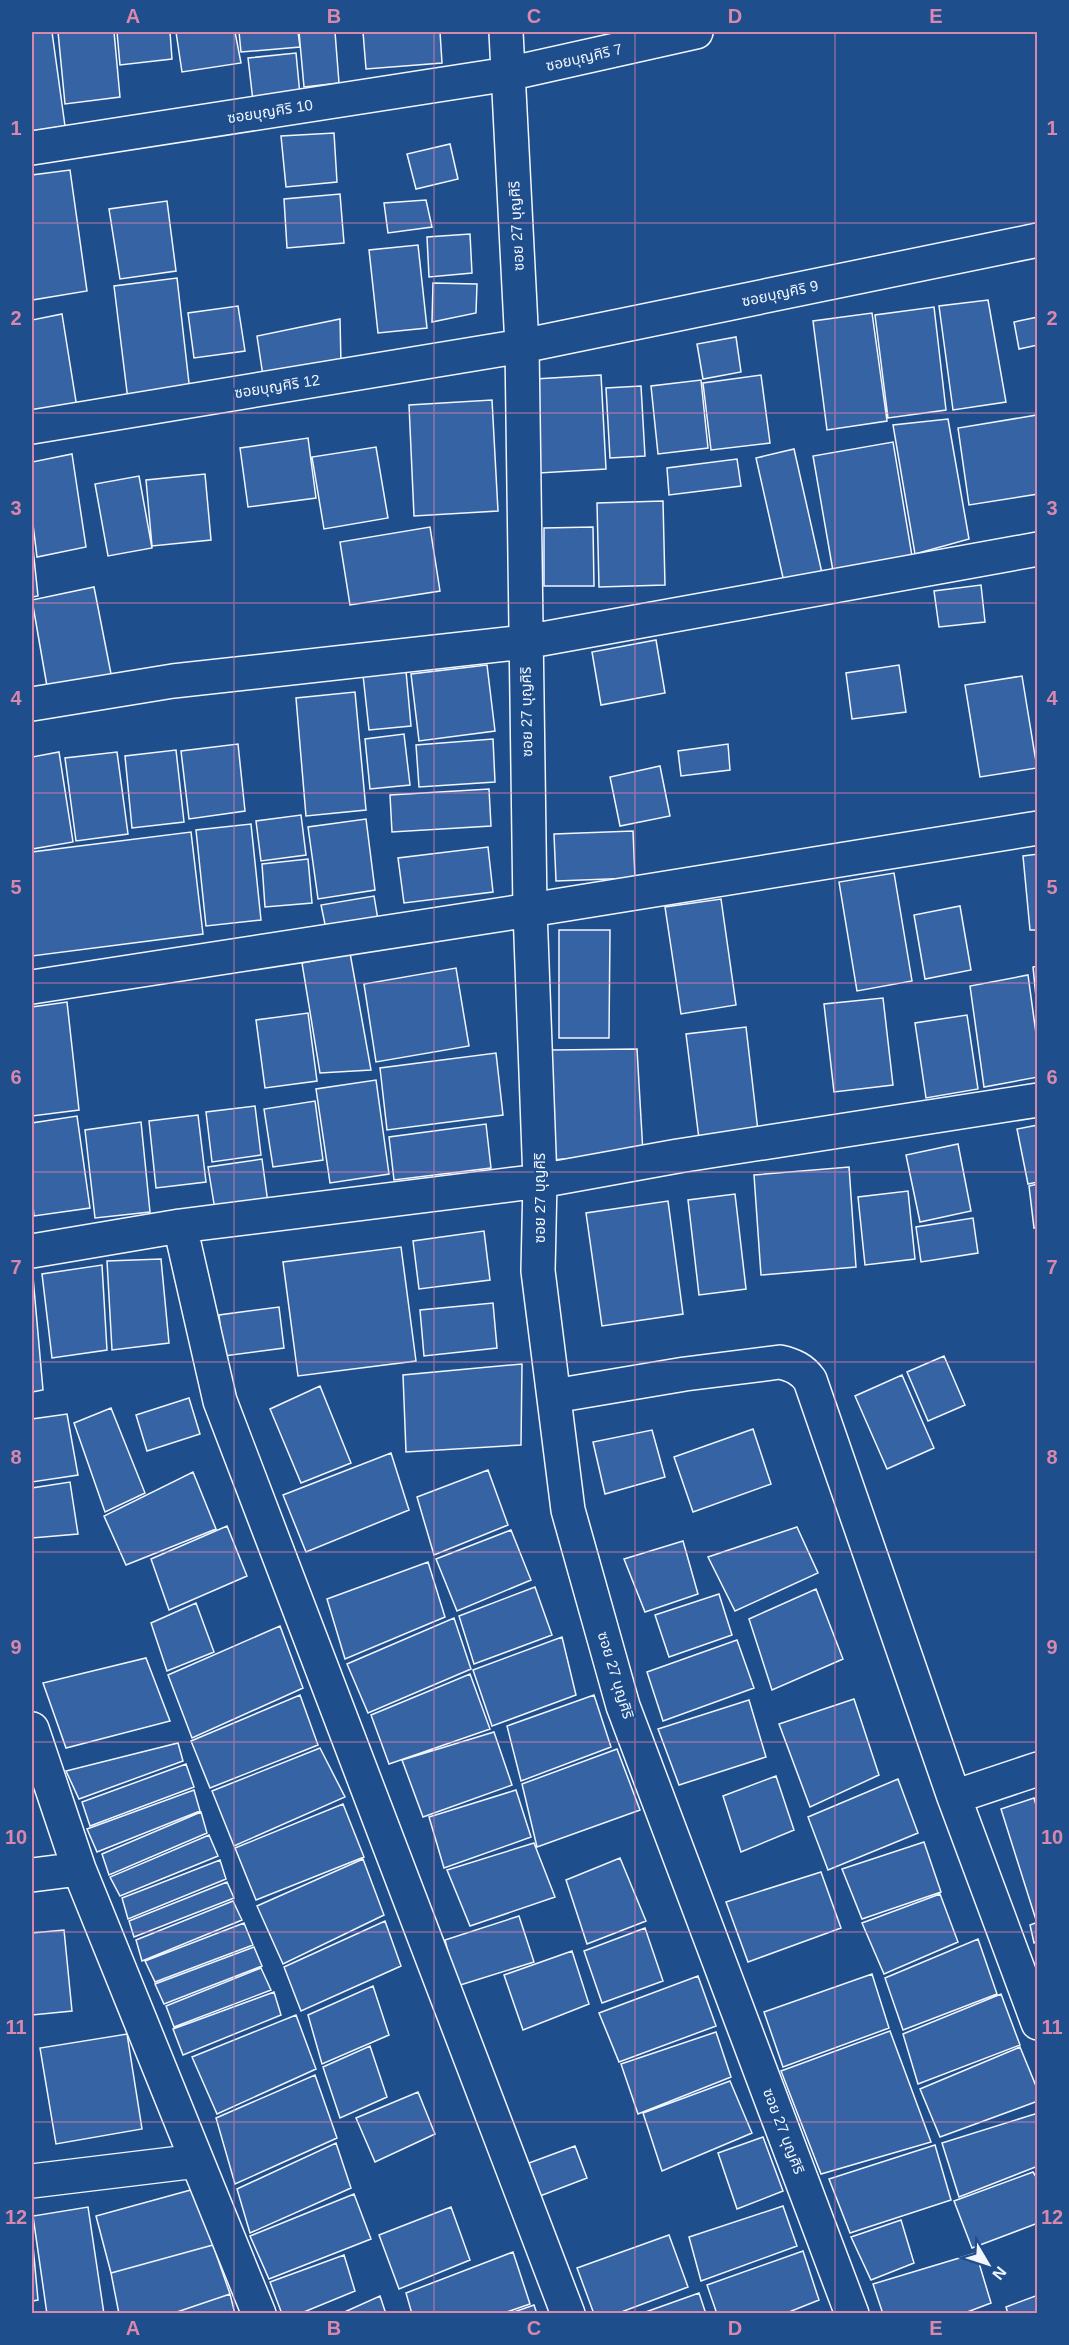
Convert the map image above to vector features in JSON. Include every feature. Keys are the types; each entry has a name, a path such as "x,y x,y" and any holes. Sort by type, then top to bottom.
{"street":[{"name":"ซอย 27 บุญศิริ","path":"506,32 522,346 530,910 540,1181 538,1271 543,1327 568,1510 623,1706 852,2313"},
{"name":"ซอยบุญศิริ 7","path":"508,74 696,32"},
{"name":"ซอยบุญศิริ 10","path":"32,148 508,74"},
{"name":"ซอยบุญศิริ 9","path":"522,346 1038,240"},
{"name":"ซอยบุญศิริ 12","path":"32,427 522,346"},
{"path":"32,704 173,681 525,642 1038,549"},
{"path":"32,987 1038,828"},
{"path":"32,1251 180,1226 540,1181 678,1156 1038,1100"},
{"path":"180,1226 217,1386 568,2313"},
{"path":"554,1396 685,1374 780,1362 804,1371 810,1380 954,1797 1038,2023"},
{"path":"32,1729 79,1869 259,2313"},
{"path":"954,1797 1038,1769"},
{"path":"32,1875 79,1869"},
{"path":"32,2181 197,2161"}],"building":[{"path":"32,32 52,32 65,126 32,131"},
{"path":"58,32 114,32 120,97 65,104"},
{"path":"117,32 170,32 172,59 120,65"},
{"path":"176,32 235,32 241,63 182,72"},
{"path":"239,32 298,32 300,47 241,52"},
{"path":"299,32 335,32 339,83 304,87"},
{"path":"363,32 440,32 442,63 366,69"},
{"path":"296,53 300,95 253,101 248,58"},
{"path":"334,133 337,182 286,187 281,136"},
{"path":"450,144 458,179 416,189 407,154"},
{"path":"70,170 87,291 32,300 32,175"},
{"path":"340,194 344,243 287,248 284,199"},
{"path":"426,200 432,227 388,233 384,203"},
{"path":"167,201 176,271 120,279 109,209"},
{"path":"470,234 472,273 429,277 427,237"},
{"path":"418,245 427,328 378,333 369,250"},
{"path":"177,278 190,392 128,400 114,286"},
{"path":"433,283 477,284 476,313 432,322"},
{"path":"988,300 1006,402 953,410 939,306"},
{"path":"238,306 245,351 194,358 188,313"},
{"path":"934,307 946,410 888,418 875,315"},
{"path":"872,313 887,421 827,430 813,321"},
{"path":"62,314 77,408 32,416 32,320"},
{"path":"1038,317 1038,345 1019,349 1014,322"},
{"path":"340,319 341,364 263,376 257,336"},
{"path":"736,337 741,372 703,379 697,344"},
{"path":"601,375 606,469 539,473 535,379"},
{"path":"761,375 770,443 711,450 703,383"},
{"path":"701,380 708,448 658,454 651,386"},
{"path":"641,386 645,456 610,458 606,388"},
{"path":"492,400 498,511 414,516 409,405"},
{"path":"1037,415 1038,494 969,505 958,428"},
{"path":"948,419 969,539 915,554 893,425"},
{"path":"308,438 316,498 248,507 240,448"},
{"path":"893,442 912,556 833,571 813,456"},
{"path":"376,447 388,518 324,529 312,457"},
{"path":"794,449 822,573 784,582 756,458"},
{"path":"72,454 86,547 37,557 32,516 32,462"},
{"path":"737,459 741,486 669,495 667,468"},
{"path":"205,474 211,540 152,546 146,480"},
{"path":"139,476 152,548 108,556 95,484"},
{"path":"663,501 665,585 599,587 597,503"},
{"path":"430,527 440,591 350,605 340,542"},
{"path":"593,527 594,586 544,586 544,528"},
{"path":"32,539 38,596 32,597"},
{"path":"981,585 985,622 939,627 934,591"},
{"path":"94,587 112,679 48,692 32,600"},
{"path":"656,640 665,693 601,705 592,652"},
{"path":"487,665 495,731 419,741 411,674"},
{"path":"899,665 906,712 852,719 846,673"},
{"path":"406,671 411,726 369,730 363,675"},
{"path":"1022,676 1037,768 980,777 965,685"},
{"path":"355,692 366,810 306,816 296,698"},
{"path":"404,734 410,785 370,789 365,739"},
{"path":"493,739 495,782 419,787 416,745"},
{"path":"238,744 245,811 189,819 181,751"},
{"path":"728,744 730,770 681,776 678,751"},
{"path":"176,750 184,822 132,828 125,756"},
{"path":"59,752 73,842 32,849 32,757"},
{"path":"117,752 128,834 76,841 65,758"},
{"path":"660,766 670,816 620,826 610,777"},
{"path":"489,789 491,826 392,832 390,795"},
{"path":"301,815 306,855 261,861 256,821"},
{"path":"366,819 375,890 318,899 308,827"},
{"path":"251,824 261,920 206,926 196,830"},
{"path":"633,831 635,878 556,881 554,834"},
{"path":"191,832 203,934 32,956 32,852"},
{"path":"488,847 493,892 404,903 398,858"},
{"path":"1038,854 1038,930 1030,930 1023,856"},
{"path":"308,859 312,903 265,907 262,864"},
{"path":"894,873 912,981 857,991 839,882"},
{"path":"374,896 378,920 326,929 321,905"},
{"path":"721,899 736,1005 681,1014 665,907"},
{"path":"960,906 971,970 925,979 914,915"},
{"path":"559,930 610,930 609,1038 559,1038"},
{"path":"350,953 371,1070 320,1073 302,963"},
{"path":"1038,966 1038,1017 1033,967"},
{"path":"456,968 469,1046 376,1062 364,984"},
{"path":"1028,975 1038,1048 1038,1077 984,1087 970,986"},
{"path":"883,998 893,1085 834,1092 824,1004"},
{"path":"67,1002 79,1110 32,1116 32,1007"},
{"path":"308,1013 317,1081 265,1088 256,1020"},
{"path":"967,1015 978,1089 926,1098 915,1023"},
{"path":"746,1027 758,1131 699,1139 686,1034"},
{"path":"637,1049 643,1153 551,1160 551,1050"},
{"path":"496,1053 503,1115 387,1130 380,1068"},
{"path":"376,1080 389,1174 330,1183 316,1089"},
{"path":"315,1101 323,1160 273,1167 264,1109"},
{"path":"255,1106 261,1155 212,1162 206,1112"},
{"path":"198,1115 206,1182 156,1188 149,1121"},
{"path":"77,1116 90,1208 34,1216 32,1123"},
{"path":"141,1122 150,1212 95,1218 85,1130"},
{"path":"486,1124 491,1168 394,1180 389,1137"},
{"path":"1038,1125 1038,1182 1028,1184 1017,1129"},
{"path":"958,1144 971,1211 920,1222 906,1155"},
{"path":"262,1159 268,1203 215,1210 208,1167"},
{"path":"849,1167 856,1267 761,1275 754,1175"},
{"path":"1038,1184 1038,1227 1034,1228 1029,1186"},
{"path":"908,1191 915,1259 865,1265 858,1197"},
{"path":"735,1194 746,1289 699,1295 688,1200"},
{"path":"668,1201 683,1314 602,1326 586,1213"},
{"path":"973,1218 978,1253 921,1262 916,1227"},
{"path":"484,1231 490,1280 419,1289 413,1241"},
{"path":"401,1247 416,1361 298,1376 283,1262"},
{"path":"161,1259 169,1343 112,1350 107,1261"},
{"path":"102,1265 107,1350 52,1358 42,1274"},
{"path":"32,1277 43,1390 32,1392"},
{"path":"493,1303 497,1348 424,1356 420,1310"},
{"path":"279,1307 284,1348 224,1356 219,1315"},
{"path":"944,1356 965,1405 928,1421 907,1372"},
{"path":"522,1364 521,1445 406,1452 403,1375"},
{"path":"902,1375 934,1448 887,1469 855,1396"},
{"path":"320,1386 351,1463 301,1483 270,1409"},
{"path":"189,1398 200,1434 147,1451 136,1415"},
{"path":"111,1408 145,1493 105,1512 74,1423"},
{"path":"67,1414 78,1475 32,1482 32,1419"},
{"path":"753,1429 771,1484 693,1512 674,1457"},
{"path":"652,1430 665,1477 605,1494 593,1442"},
{"path":"391,1453 409,1510 306,1552 283,1495"},
{"path":"488,1470 508,1525 434,1555 417,1497"},
{"path":"193,1472 216,1529 126,1565 104,1516"},
{"path":"70,1482 78,1534 32,1538 32,1488"},
{"path":"227,1526 247,1576 169,1610 151,1559"},
{"path":"797,1527 818,1573 735,1611 708,1557"},
{"path":"511,1530 531,1580 457,1611 436,1559"},
{"path":"683,1541 698,1594 645,1612 624,1559"},
{"path":"428,1562 445,1617 345,1659 327,1599"},
{"path":"535,1587 552,1635 474,1664 459,1616"},
{"path":"816,1589 843,1659 772,1690 749,1619"},
{"path":"719,1594 732,1635 669,1657 655,1615"},
{"path":"196,1603 214,1652 167,1671 151,1623"},
{"path":"454,1618 471,1669 368,1713 347,1664"},
{"path":"280,1626 303,1688 192,1738 168,1675"},
{"path":"562,1637 576,1695 492,1726 473,1670"},
{"path":"737,1640 754,1688 663,1721 647,1672"},
{"path":"146,1658 170,1721 66,1748 43,1683"},
{"path":"470,1674 490,1729 389,1764 371,1715"},
{"path":"300,1695 318,1745 210,1788 191,1741"},
{"path":"594,1695 611,1747 521,1781 507,1726"},
{"path":"854,1699 879,1775 810,1807 779,1724"},
{"path":"749,1700 766,1757 679,1785 658,1729"},
{"path":"494,1732 512,1785 423,1817 402,1760"},
{"path":"178,1743 183,1761 79,1799 66,1771"},
{"path":"320,1748 345,1797 234,1846 212,1791"},
{"path":"617,1749 640,1810 537,1847 522,1784"},
{"path":"186,1764 194,1787 90,1826 82,1802"},
{"path":"776,1776 794,1830 741,1852 723,1796"},
{"path":"898,1779 918,1833 828,1870 808,1817"},
{"path":"194,1790 200,1811 97,1852 87,1829"},
{"path":"516,1790 531,1837 444,1868 429,1817"},
{"path":"1034,1798 1038,1812 1038,1920 1036,1920 1001,1809"},
{"path":"343,1804 364,1857 256,1900 235,1848"},
{"path":"201,1812 207,1833 109,1875 102,1854"},
{"path":"209,1835 218,1856 120,1896 110,1877"},
{"path":"924,1842 941,1892 862,1919 842,1869"},
{"path":"534,1843 555,1897 470,1926 447,1870"},
{"path":"620,1858 646,1921 587,1944 566,1880"},
{"path":"363,1859 384,1915 283,1964 257,1906"},
{"path":"220,1860 226,1879 128,1919 122,1898"},
{"path":"821,1872 841,1928 748,1962 726,1902"},
{"path":"227,1882 234,1898 134,1937 129,1921"},
{"path":"940,1894 958,1942 884,1974 862,1923"},
{"path":"233,1901 242,1920 142,1961 136,1940"},
{"path":"519,1916 534,1962 457,1986 445,1940"},
{"path":"385,1921 401,1966 301,2011 284,1967"},
{"path":"1038,1922 1038,1941 1034,1943 1030,1925"},
{"path":"244,1923 253,1945 155,1982 145,1961"},
{"path":"645,1928 663,1981 602,2003 584,1951"},
{"path":"64,1930 72,2011 32,2015 32,1933"},
{"path":"978,1939 997,1994 903,2030 885,1978"},
{"path":"254,1947 262,1966 164,2004 155,1984"},
{"path":"572,1951 589,2004 523,2030 504,1975"},
{"path":"261,1968 271,1990 174,2027 166,2006"},
{"path":"872,1974 889,2028 783,2067 764,2012"},
{"path":"698,1976 716,2026 619,2062 599,2013"},
{"path":"373,1986 389,2035 322,2064 308,2015"},
{"path":"274,1992 281,2015 183,2055 173,2029"},
{"path":"1001,1994 1020,2045 918,2084 903,2034"},
{"path":"296,2015 316,2069 217,2114 192,2057"},
{"path":"890,2031 931,2142 821,2174 781,2071"},
{"path":"716,2032 731,2077 638,2114 621,2064"},
{"path":"127,2034 142,2129 56,2144 40,2048"},
{"path":"370,2046 387,2097 340,2118 323,2067"},
{"path":"1020,2047 1038,2091 1038,2101 940,2137 920,2089"},
{"path":"315,2075 337,2138 235,2184 216,2118"},
{"path":"730,2081 752,2133 662,2171 643,2113"},
{"path":"418,2092 435,2134 375,2162 356,2118"},
{"path":"1038,2113 1038,2166 959,2197 942,2143"},
{"path":"763,2137 783,2191 737,2209 718,2153"},
{"path":"336,2143 351,2188 250,2233 237,2189"},
{"path":"935,2145 951,2200 850,2233 829,2179"},
{"path":"575,2146 587,2178 540,2196 529,2163"},
{"path":"1033,2172 1038,2180 1038,2223 972,2248 954,2201"},
{"path":"198,2188 213,2245 111,2273 96,2216"},
{"path":"354,2194 371,2239 269,2279 250,2236"},
{"path":"783,2206 797,2246 701,2281 689,2237"},
{"path":"88,2207 104,2314 47,2314 33,2216"},
{"path":"451,2207 470,2260 399,2289 379,2235"},
{"path":"901,2220 914,2263 871,2280 851,2237"},
{"path":"32,2235 38,2300 32,2301"},
{"path":"669,2235 688,2287 616,2314 594,2314 577,2268"},
{"path":"213,2245 230,2294 171,2314 119,2314 111,2273"},
{"path":"803,2251 819,2300 784,2314 717,2314 707,2285"},
{"path":"513,2252 530,2304 501,2314 412,2314 406,2293"},
{"path":"976,2253 991,2303 962,2314 883,2314 873,2284"},
{"path":"344,2255 355,2291 299,2314 282,2314 270,2282"},
{"path":"699,2293 706,2314 640,2314"},
{"path":"230,2294 235,2314 171,2314"},
{"path":"1038,2295 1038,2314 1008,2314 1006,2307"},
{"path":"380,2296 386,2314 340,2314"},
{"path":"534,2305 537,2314 508,2314"}]}
